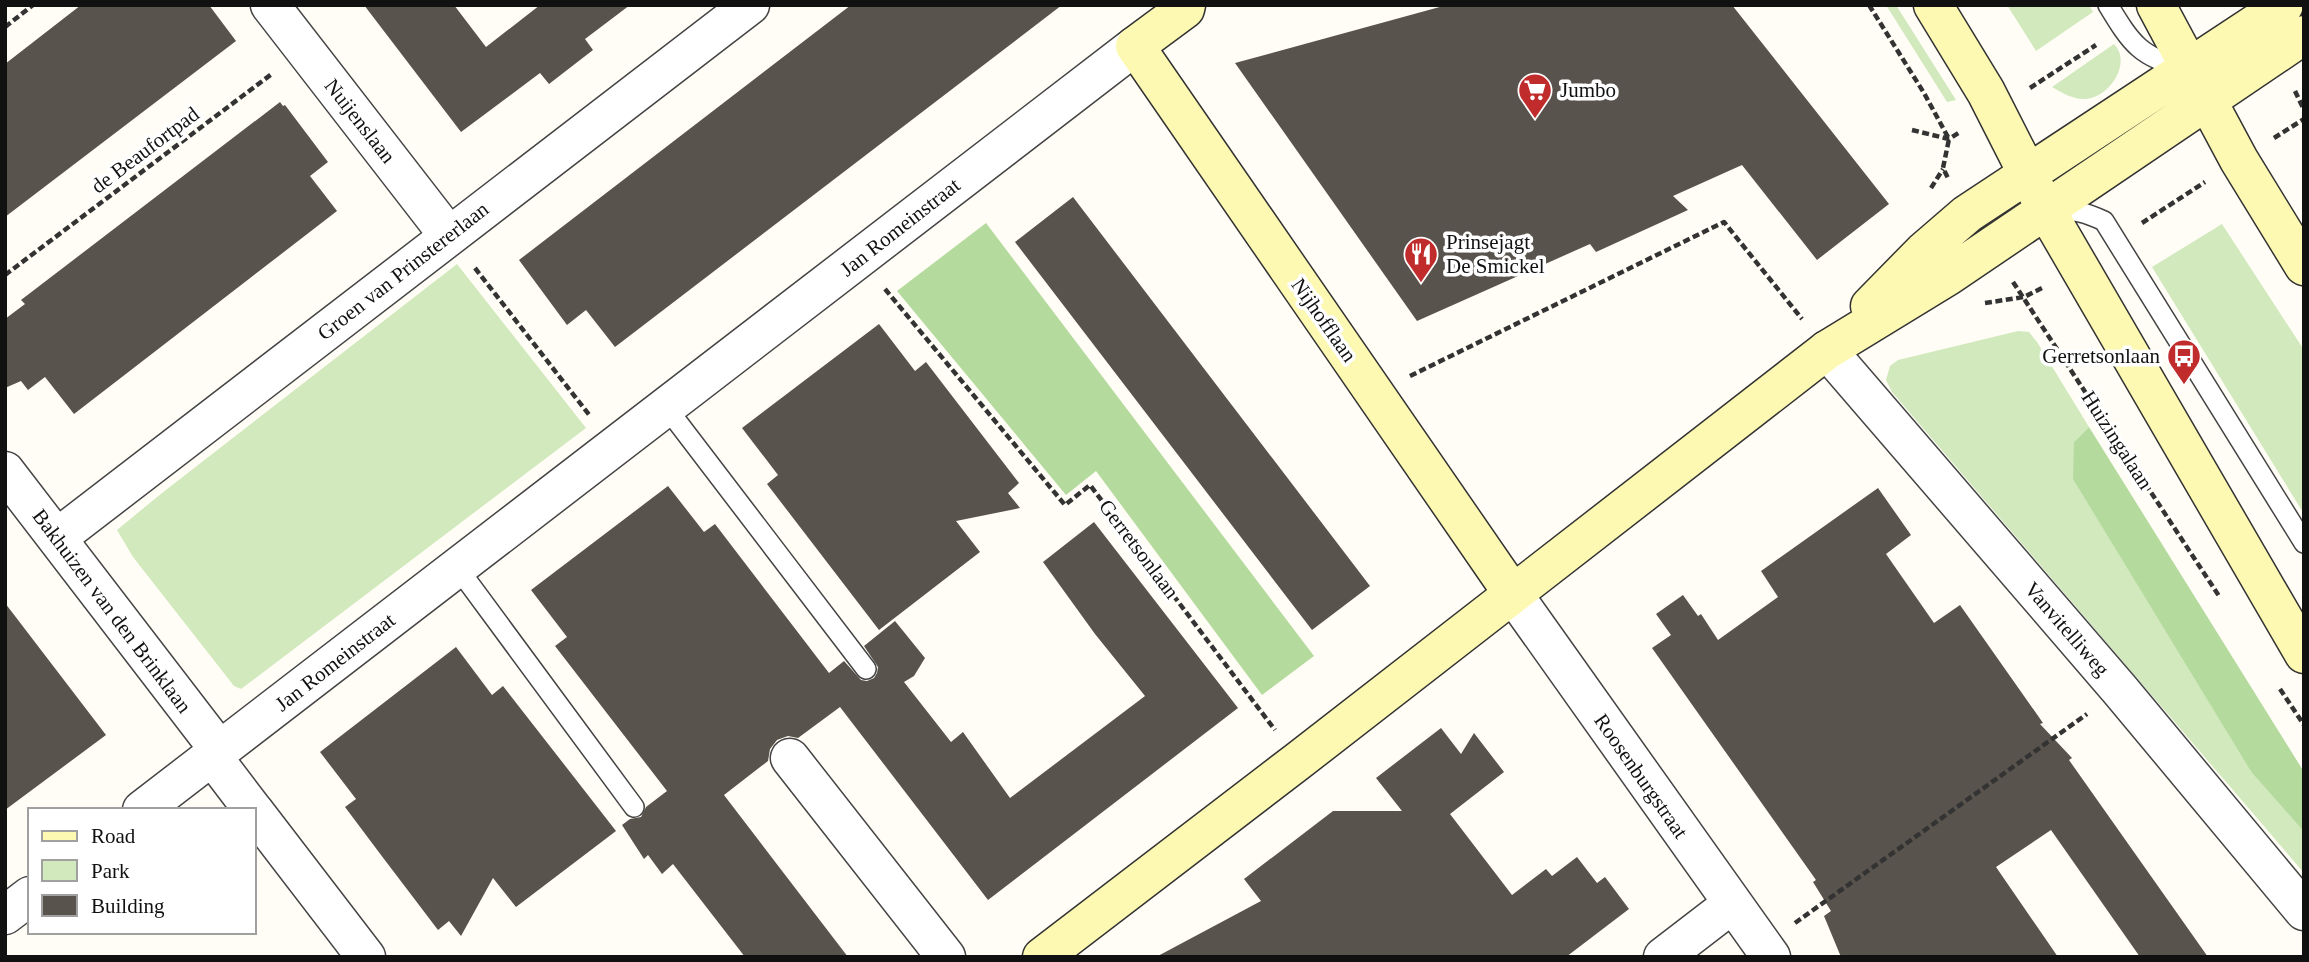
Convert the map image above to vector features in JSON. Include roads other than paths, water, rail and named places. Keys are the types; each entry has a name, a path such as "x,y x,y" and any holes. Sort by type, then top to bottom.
{"street":[{"name":"Nuijenslaan","path":"270,5 449,236"},
{"path":"1135,47 1185,9 1186,5"},
{"path":"1933,5 1996,110 2046,210 2304,654"},
{"path":"2156,5 2239,160 2304,266"},
{"path":"1827,350 1923,252 1967,214 2284,5"},
{"name":"Groen van Prinstererlaan","path":"57,538 747,6"},
{"path":"1042,957 1827,350 1948,276 2304,35"},
{"name":"Jan Romeinstraat","path":"145,808 1135,47"},
{"name":"Nijhofflaan","path":"1135,47 1513,594"},
{"name":"Vanvitelliweg","path":"1827,350 2120,690 2304,911"},
{"name":"Bakhuizen van den Brinklaan","path":"5,471 216,753 252,808"},
{"name":"Roosenburgstraat","path":"1513,594 1767,952"},
{"path":"790,758 946,957"},
{"name":"Bakhuizen van den Brinklaan","path":"256,814 366,957"},
{"path":"5,915 28,898"},
{"path":"1663,957 1732,904"}],"lane":[{"path":"2108,5 2135,45 2154,59 2188,68"},
{"path":"2046,210 2073,210 2104,221 2304,543"},
{"path":"666,407 866,669"},
{"path":"457,567 634,807"}],"place":[{"name":"Jumbo","path":"1535,120"},
{"name":"Prinsejagt De Smickel","path":"1421,284"},
{"name":"Gerretsonlaan","path":"2184,386"}]}
